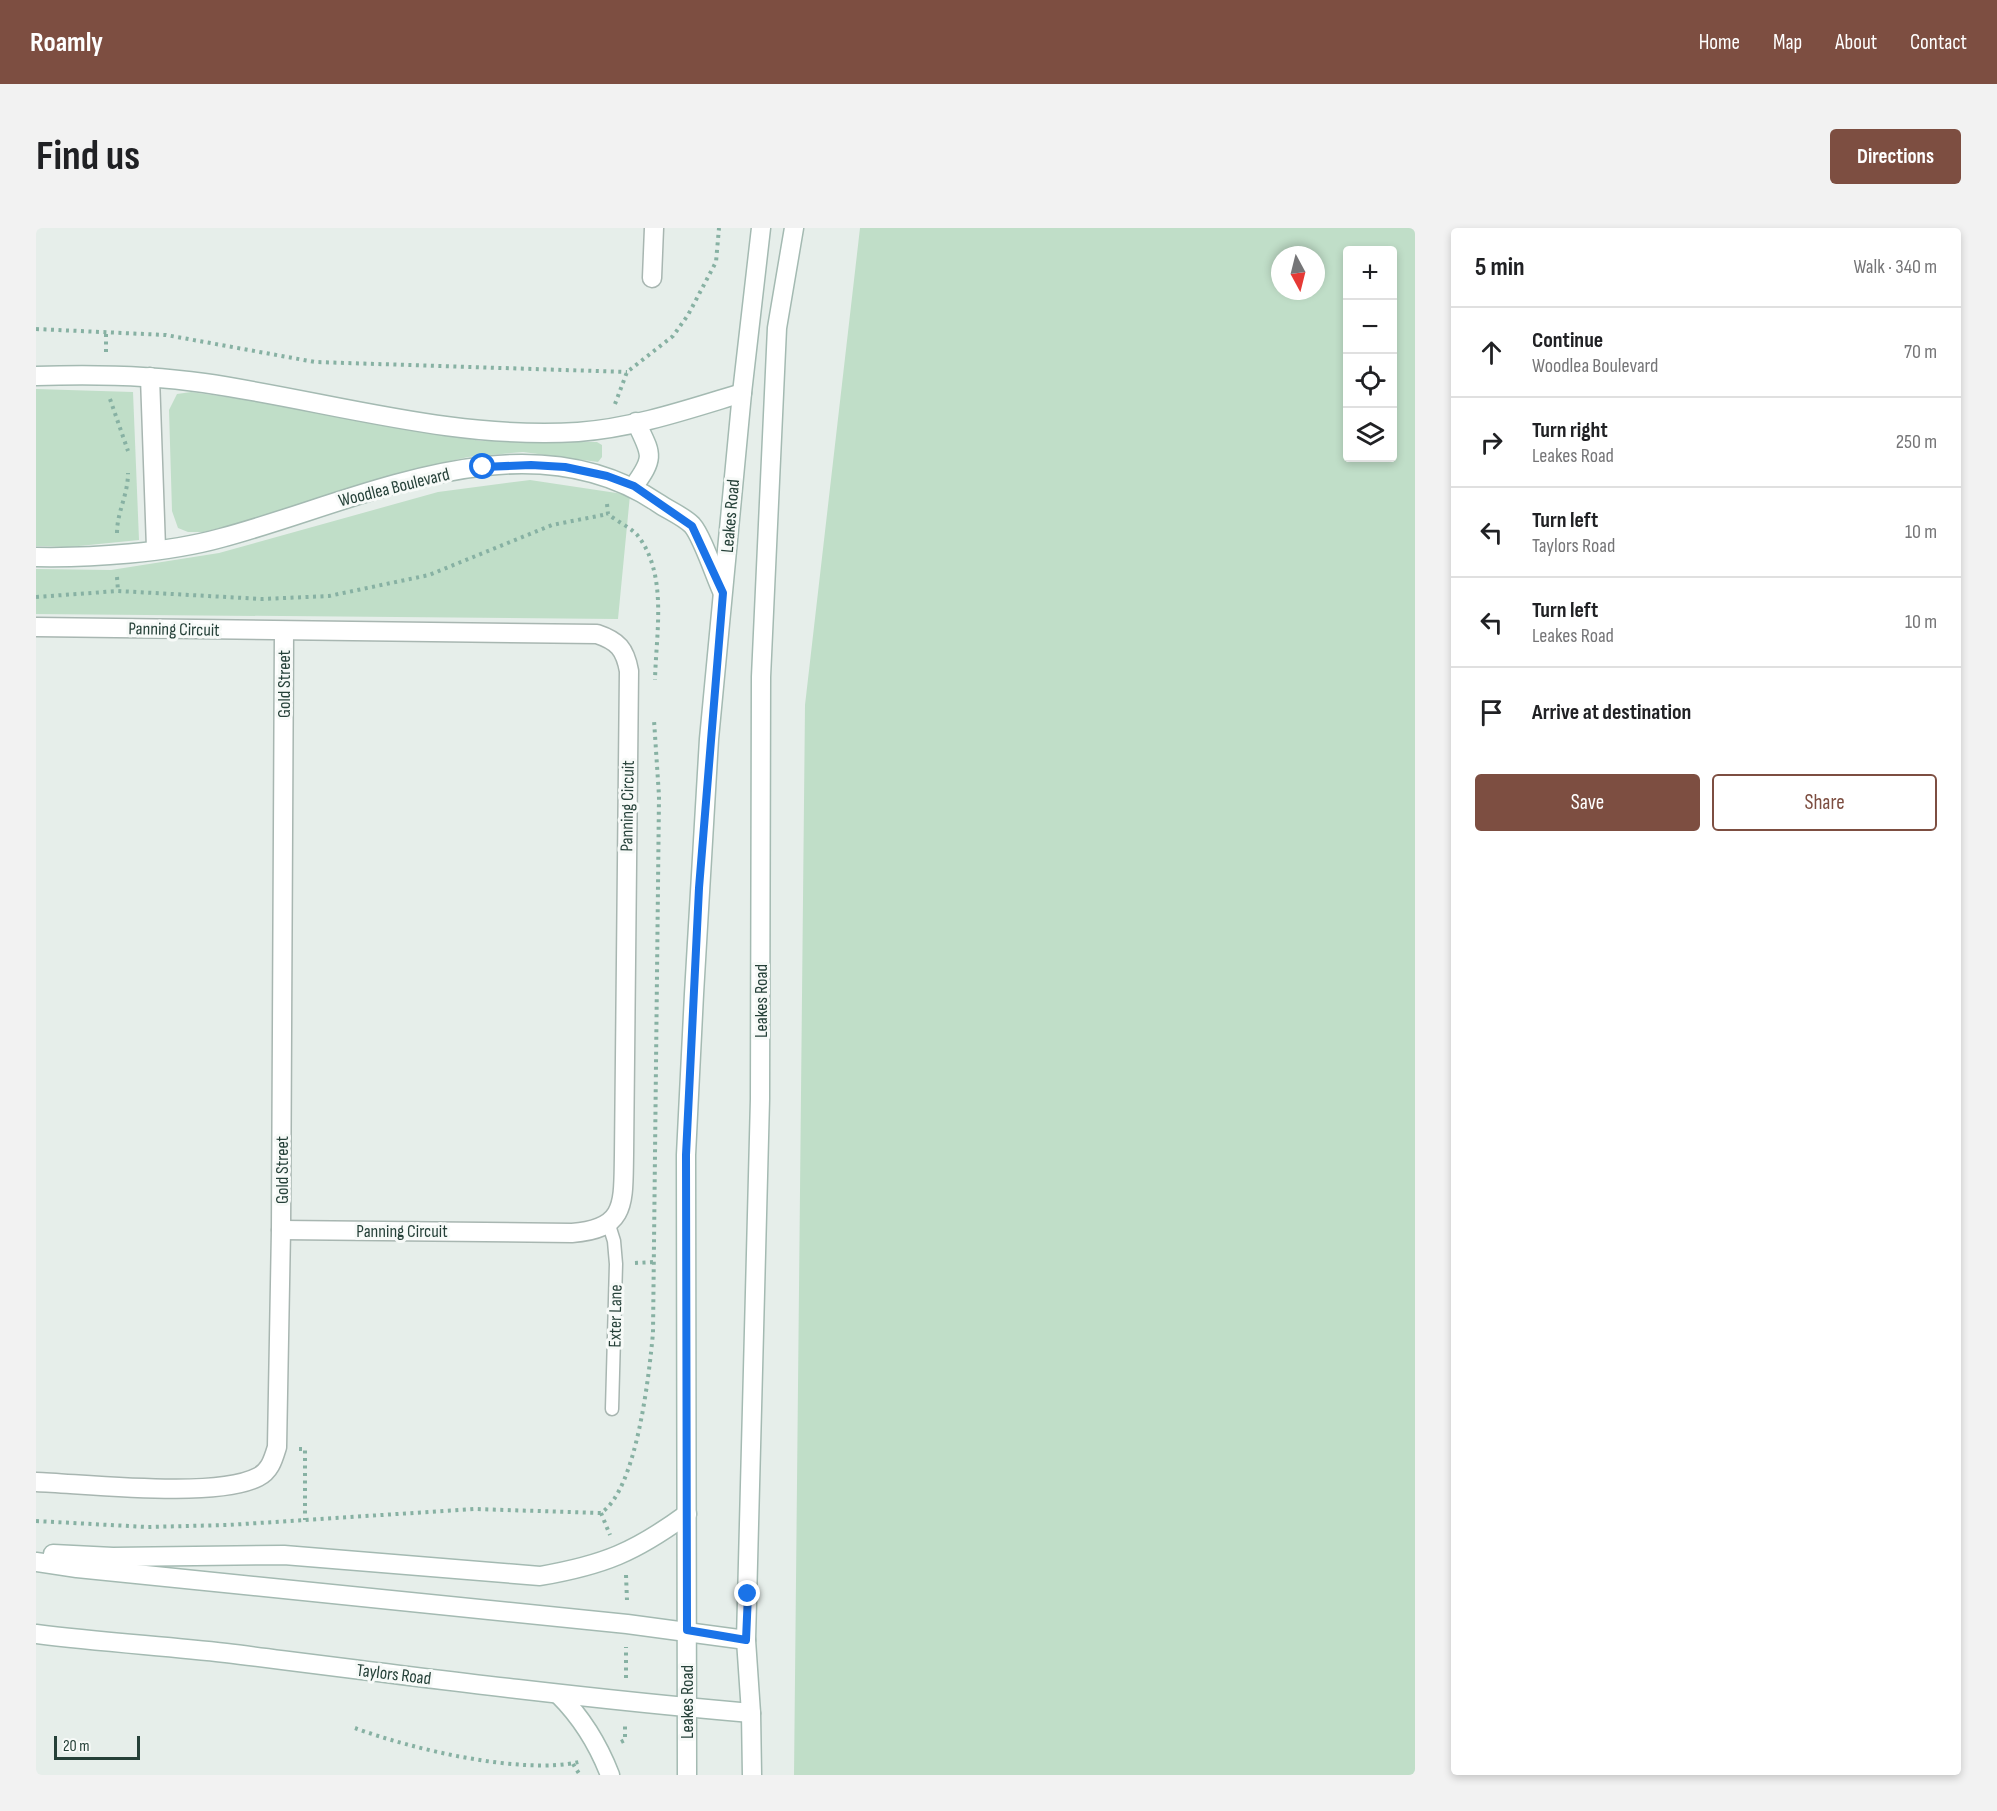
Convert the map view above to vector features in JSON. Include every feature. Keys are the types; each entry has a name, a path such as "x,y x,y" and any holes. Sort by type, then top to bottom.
{"street":[{"path":"652,278 654,228"},
{"name":"Leakes Road","path":"687,1775 686,1155 701,865 723,593 742,393 761,228"},
{"name":"Leakes Road","path":"752,1775 746,1640 760,1099 761,677 777,328 794,228"},
{"path":"36,376 150,377 203,382 447,427 522,432 578,432 636,422 742,393"},
{"path":"150,377 156,548"},
{"path":"634,486 648,467 650,451 636,422"},
{"name":"Woodlea Boulevard","path":"36,557 73,558 219,539 392,484 438,473 483,467 531,465 565,467 607,476 634,486 692,526 723,593"},
{"name":"Panning Circuit","path":"36,627 597,634 621,646 629,671 624,1155 623,1192 618,1210 609,1225 591,1232 281,1230"},
{"name":"Gold Street","path":"36,1482 165,1488 225,1486 259,1477 272,1466 277,1447 281,1230 284,631"},
{"path":"36,1553 113,1557 285,1555 540,1576 580,1569 619,1556 648,1542 687,1514"},
{"path":"36,1562 687,1630 746,1640"},
{"name":"Taylors Road","path":"36,1634 120,1645 222,1653 559,1695 751,1713"},
{"path":"559,1695 578,1713 601,1752 610,1775"}],"lane":[{"name":"Exter Lane","path":"609,1225 614,1241 616,1264 612,1409"}],"path":[{"path":"688,315 716,262 719,228"},
{"path":"36,328 166,335 315,362 627,372"},
{"path":"106,332 110,400 121,427 128,459"},
{"path":"118,591 118,515 125,495 128,467"},
{"path":"36,597 118,591 262,599 329,596 429,575 552,525 608,514"},
{"path":"655,670 655,681"},
{"path":"36,1521 147,1527 474,1509 601,1513 612,1506 621,1490 643,1411 653,1333 659,796 654,714"},
{"path":"277,1447 305,1449 305,1520"},
{"path":"601,1752 625,1740 627,1581 619,1556"},
{"path":"355,1728 402,1746 446,1758 515,1768 573,1764 580,1775"}],"green space":[{"path":"860,228 1415,228 1415,1775 794,1775 805,705"},
{"path":"36,389 133,392 139,540 69,547 36,546"},
{"path":"191,392 297,407 481,441 597,442 602,445 602,457 598,462 523,452 468,457 387,476 237,524 203,532 188,532 178,528 172,511 169,410 177,394"},
{"path":"530,480 630,495 618,619 36,614 36,569 111,570 219,553 438,492"}],"route":[{"path":"483,467 531,465 565,467 607,476 634,486 692,526 723,593 709,739 699,888 686,1155 687,1630 746,1640 748,1594"}]}
